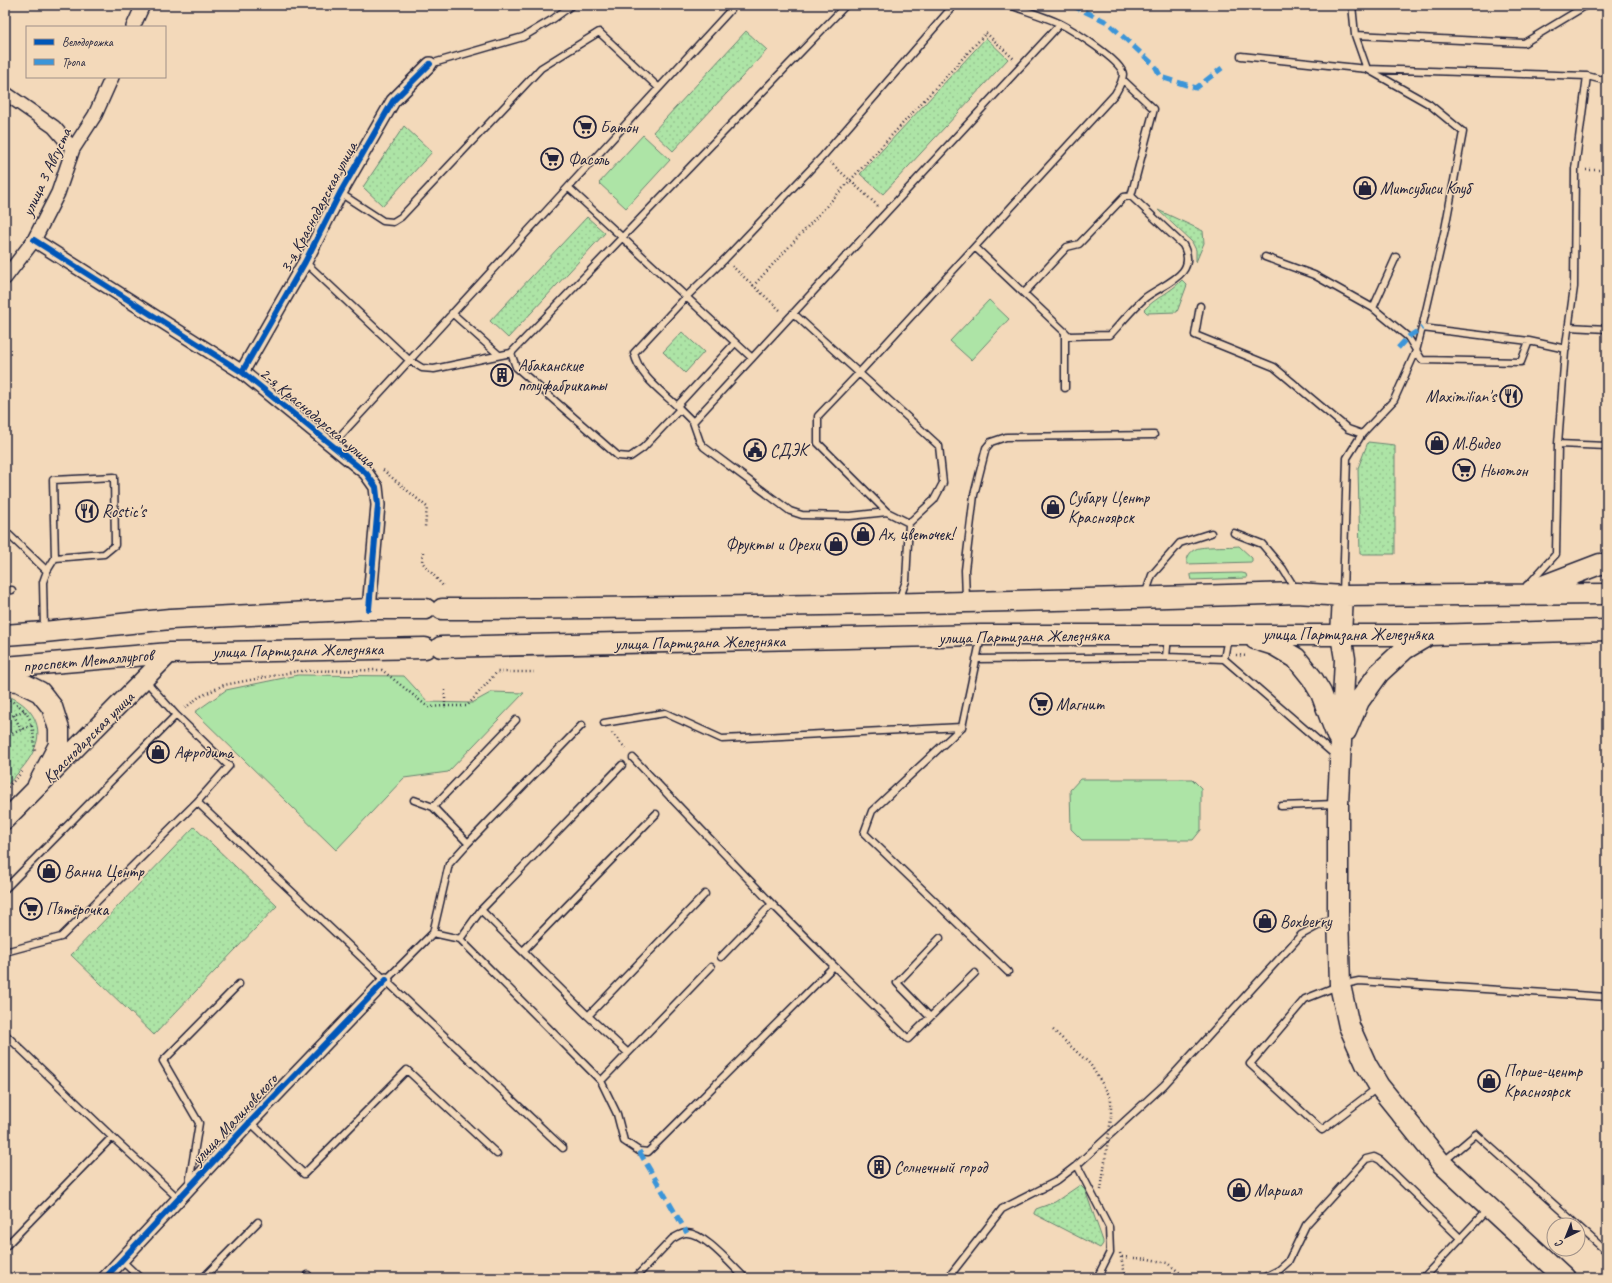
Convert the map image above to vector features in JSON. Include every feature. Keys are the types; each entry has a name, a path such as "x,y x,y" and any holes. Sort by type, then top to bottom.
{"main road":[{"path":"1520,594 1600,564 1607,564"},
{"name":"улица Партизана Железняка","path":"170,620 369,609 636,609 1144,598 1297,593 1343,596 1607,594"},
{"path":"1343,596 1341,635 1345,659 1338,804 1338,915 1340,985 1349,1026 1366,1064 1379,1086 1441,1163 1565,1278"},
{"path":"170,620 170,653"},
{"name":"проспект Металлургов","path":"5,635 170,620"},
{"name":"улица Партизана Железняка","path":"170,653 981,636 1232,634 1429,635 1607,630"},
{"path":"1232,634 1274,644 1296,658 1321,693 1340,752"},
{"path":"1340,752 1359,700 1379,673 1405,649 1429,635"},
{"name":"проспект Металлургов","path":"5,667 170,653"},
{"name":"Краснодарская улица","path":"5,820 170,653"},
{"path":"5,680 18,681 40,692 52,707 59,729 58,745 38,785"}],"street":[{"path":"133,26 143,5"},
{"name":"3-я Краснодарская улица","path":"242,372 305,262 340,193 393,101 430,64"},
{"name":"улица 3 Августа","path":"5,278 34,240 58,193 73,149 95,115 112,78"},
{"path":"5,93 54,127 73,149"},
{"name":"2-я Краснодарская улица","path":"34,240 242,372 366,473 376,487 378,505 369,609"},
{"name":"улица Малиновского","path":"105,1278 250,1122 386,980"}],"lane":[{"path":"430,64 523,37 553,19 572,5"},
{"path":"332,445 735,5"},
{"path":"305,262 409,360 422,368 434,369 511,353 846,5"},
{"path":"888,512 850,516 802,515 790,511 704,447 700,442 693,422 679,407 643,375 636,363 634,353 686,297 725,259 823,156 954,5"},
{"path":"909,523 888,512 818,443 818,416 1112,98 1120,85 1123,74 1119,66 1101,50 1060,24 1010,5"},
{"path":"1343,596 1347,458 1362,434 1394,400 1416,351 1445,229 1463,132 1428,104 1367,69 1355,35 1352,5"},
{"path":"1355,35 1524,43 1587,5"},
{"path":"693,422 1060,24"},
{"path":"340,193 383,221 393,222 402,217 541,68 600,32 659,88"},
{"path":"1241,56 1367,69 1587,76 1607,80"},
{"path":"1520,594 1556,554 1558,444 1568,327 1574,287 1575,169 1587,76"},
{"path":"1122,79 1154,110 1132,196"},
{"path":"569,188 752,358"},
{"path":"1024,293 1067,247 1079,244 1124,197 1132,196"},
{"path":"975,247 1069,336 1110,335 1146,297 1173,282 1188,265 1188,253 1183,245 1132,196"},
{"path":"1265,257 1314,275 1373,308 1408,337 1422,360 1521,362 1528,341"},
{"path":"1373,308 1396,257"},
{"path":"1200,306 1194,335 1274,367 1348,430 1362,434"},
{"path":"452,313 499,355"},
{"path":"793,313 939,446 943,483 934,500 909,523 906,581 898,603"},
{"path":"1568,327 1607,329"},
{"path":"1422,328 1528,341 1566,348"},
{"path":"1065,332 1065,388"},
{"path":"511,353 516,367 618,456 630,457 639,451 735,343"},
{"path":"966,602 965,570 974,495 986,448 991,442 1006,437 1154,435"},
{"path":"1558,444 1607,446"},
{"path":"44,632 43,582 47,571 55,558 53,480 114,477 115,545 104,554 55,558"},
{"path":"5,531 47,571"},
{"path":"1234,533 1262,544 1283,569 1297,593"},
{"path":"1144,598 1152,575 1180,543 1211,534"},
{"path":"1224,659 1232,634"},
{"path":"1166,657 1168,635"},
{"path":"981,636 962,727 872,811 864,833 1008,972"},
{"path":"976,658 1166,657 1224,659 1340,752"},
{"path":"5,952 61,937 197,802 229,766 176,715 145,680"},
{"path":"604,723 665,713 722,739 962,727"},
{"path":"5,889 176,715"},
{"path":"433,807 516,720"},
{"path":"386,980 433,933 449,864 582,725"},
{"path":"634,758 772,904 908,1039 975,973"},
{"path":"460,939 481,910 622,765"},
{"path":"414,800 433,807 468,843"},
{"path":"197,802 563,1148"},
{"path":"1281,806 1338,804"},
{"path":"523,951 656,814"},
{"path":"588,1016 705,894"},
{"path":"721,957 772,904"},
{"path":"481,910 588,1016 628,1053"},
{"path":"948,1278 1002,1210 1054,1182 1077,1165 1164,1085 1301,935 1338,915"},
{"path":"433,933 460,939 601,1081 617,1114 624,1141 639,1151 648,1152 834,966"},
{"path":"930,1017 897,983 940,938"},
{"path":"601,1081 711,966"},
{"path":"1379,1086 1322,1130 1250,1064 1304,998 1340,985 1359,981 1607,998"},
{"path":"5,1034 112,1137 184,1194 199,1123 164,1061 239,984"},
{"path":"250,1122 304,1174 407,1070 497,1154"},
{"path":"1441,1163 1476,1134 1567,1217"},
{"path":"5,1247 112,1137"},
{"path":"1263,1278 1279,1270 1288,1262 1306,1224 1366,1159 1374,1157 1380,1160 1461,1239"},
{"path":"1077,1165 1109,1228 1110,1252 1097,1278"},
{"path":"1423,1278 1489,1208"},
{"path":"203,1278 258,1222"},
{"path":"635,1278 672,1239 678,1235 686,1233 698,1236 706,1242 745,1278"},
{"path":"1586,1234 1607,1252"},
{"path":"122,1260 140,1278"}],"path":[{"path":"753,286 986,33 1021,66"},
{"path":"823,156 885,214"},
{"path":"1575,169 1607,170"},
{"path":"725,259 789,318"},
{"path":"423,552 422,562 444,587"},
{"path":"176,715 199,697 224,685 298,670 382,670 428,707 467,706 497,672 534,672"},
{"path":"445,688 445,706"},
{"path":"5,699 14,702 25,710 32,725 35,753"},
{"path":"5,719 25,710"},
{"path":"14,715 21,730"},
{"path":"604,723 634,758"},
{"path":"5,737 32,725"},
{"path":"5,790 26,768"},
{"path":"1053,1030 1090,1064 1111,1098 1111,1118 1101,1190"},
{"path":"1122,1257 1149,1259 1167,1263 1187,1278"}],"green space":[{"path":"746,31 767,50 673,151 653,132"},
{"path":"986,38 1008,59 883,194 860,174"},
{"path":"404,126 432,152 383,206 363,187"},
{"path":"643,135 670,160 626,208 599,183"},
{"path":"1158,210 1203,231 1204,243 1196,262 1196,250 1192,242"},
{"path":"587,217 605,233 508,338 490,321"},
{"path":"1182,280 1187,285 1177,312 1147,313 1144,310 1173,288"},
{"path":"989,300 1009,319 971,360 950,341"},
{"path":"682,332 704,352 685,373 663,352"},
{"path":"1368,442 1395,445 1395,554 1360,554 1358,468"},
{"path":"1239,546 1252,558 1252,562 1187,564 1189,555 1196,549 1204,547"},
{"path":"1191,574 1246,574 1247,578 1192,580 1191,576"},
{"path":"298,675 404,676 428,702 472,703 492,692 524,693 448,772 404,778 336,850 195,712 226,690"},
{"path":"5,695 25,706 34,718 38,733 35,748 32,754 24,766 5,787"},
{"path":"1080,779 1192,779 1201,788 1201,830 1193,840 1082,840 1071,829 1070,790"},
{"path":"194,827 277,906 154,1035 71,955"},
{"path":"1080,1185 1085,1190 1103,1241 1100,1248 1034,1214 1036,1209 1055,1202"}],"marked path":[{"path":"1071,5 1107,22 1155,66 1161,77 1196,88 1222,68"},
{"path":"1398,348 1408,337 1422,328"},
{"path":"639,1151 687,1233"}],"cycle path":[{"path":"242,372 305,262 340,193 393,101 430,64"},
{"path":"34,240 242,372 366,473 376,487 378,505 369,609"},
{"path":"105,1278 250,1122 386,980"}],"place":[{"name":"Батон","path":"585,127"},
{"name":"Фасоль","path":"552,159"},
{"name":"Митсубиси Клуб","path":"1365,188"},
{"name":"Абаканские полуфабрикаты","path":"502,375"},
{"name":"Maximilian's","path":"1511,396"},
{"name":"М.Видео","path":"1437,443"},
{"name":"СДЭК","path":"755,450"},
{"name":"Ньютон","path":"1464,470"},
{"name":"Субару Центр Красноярск","path":"1053,507"},
{"name":"Rostic's","path":"87,511"},
{"name":"Ах, цветочек!","path":"863,534"},
{"name":"Фрукты и Орехи","path":"836,544"},
{"name":"Магнит","path":"1041,704"},
{"name":"Афродита","path":"158,752"},
{"name":"Ванна Центр","path":"49,871"},
{"name":"Пятёрочка","path":"31,909"},
{"name":"Boxberry","path":"1265,921"},
{"name":"Порше-центр Красноярск","path":"1489,1081"},
{"name":"Солнечный город","path":"879,1167"},
{"name":"Маршал","path":"1239,1190"}]}
